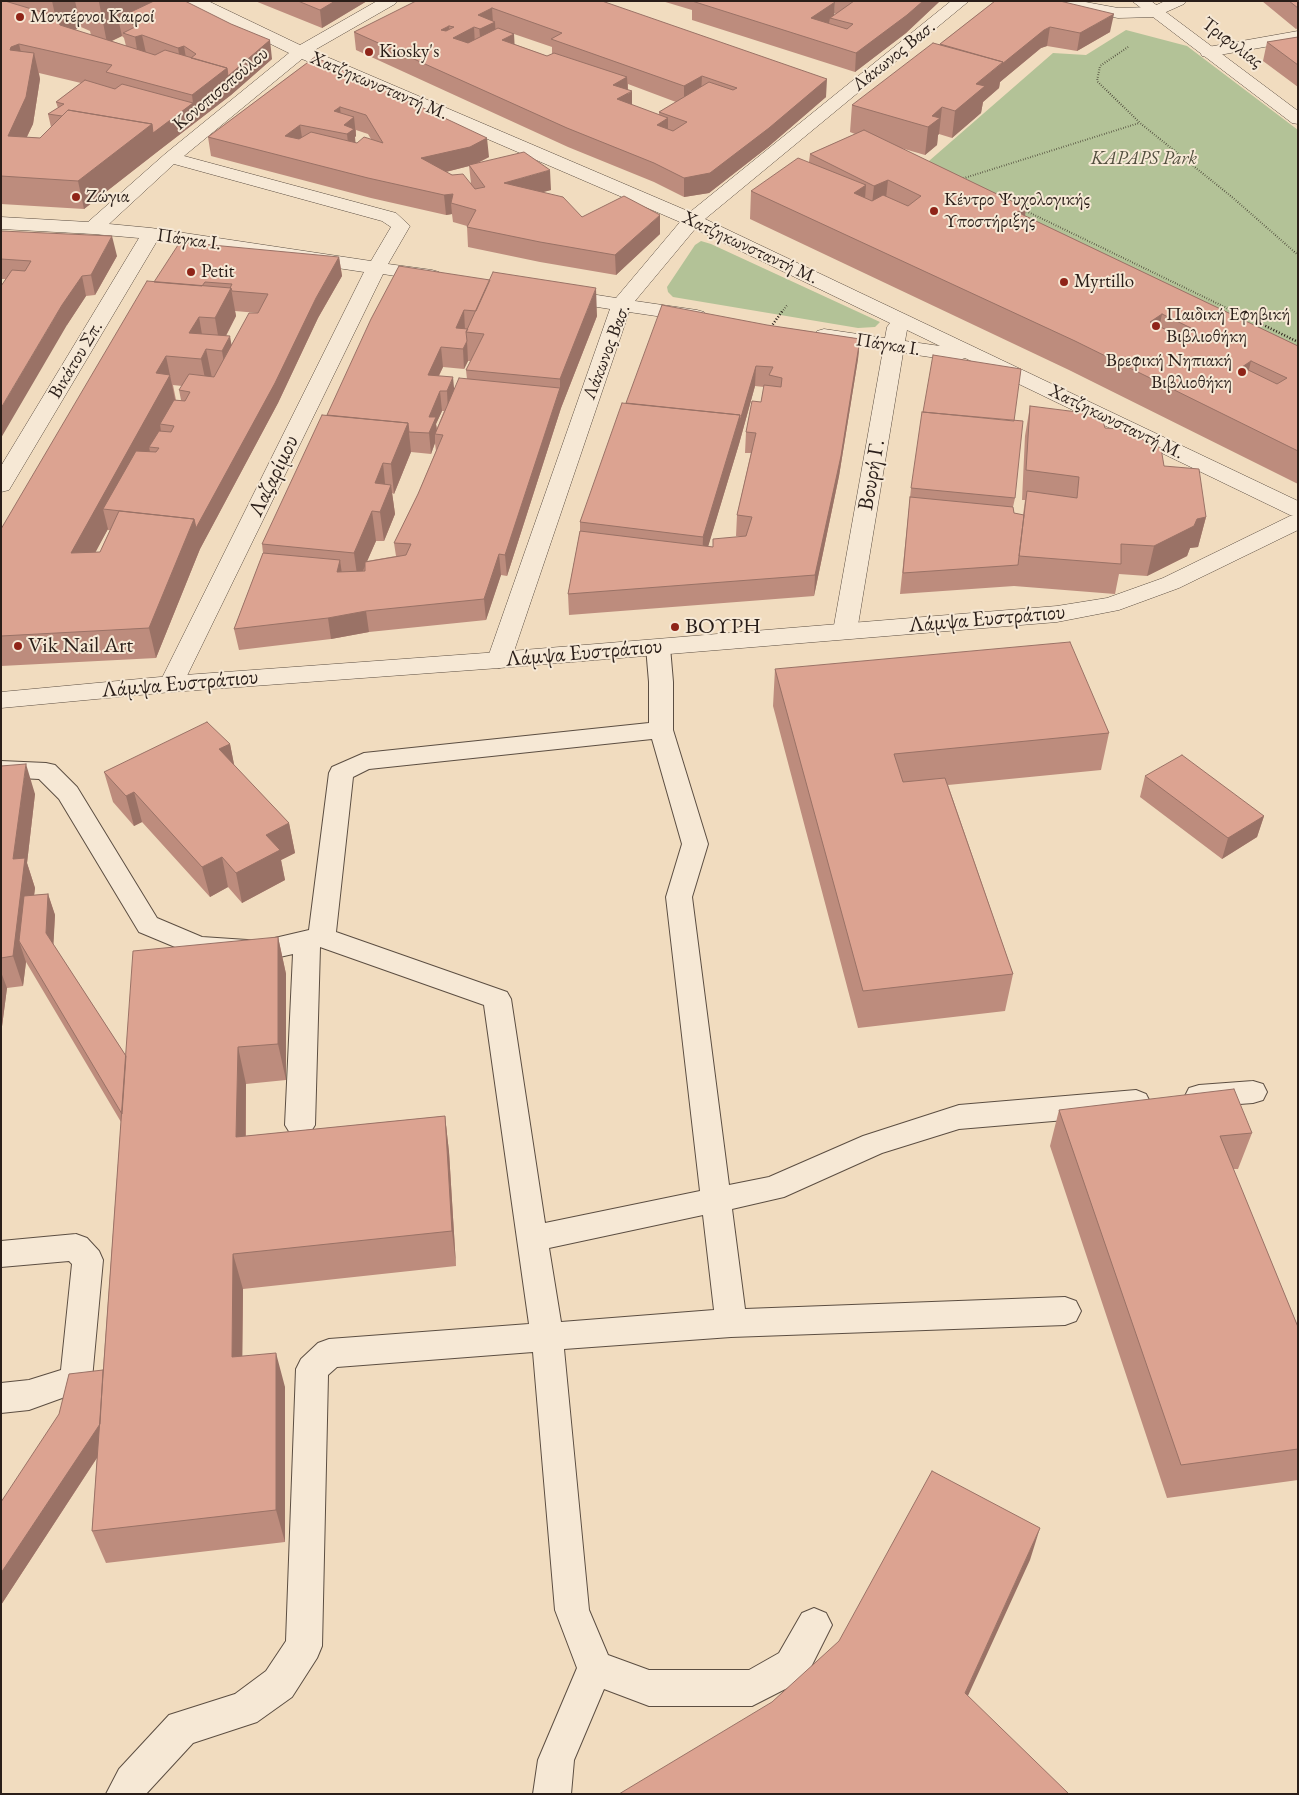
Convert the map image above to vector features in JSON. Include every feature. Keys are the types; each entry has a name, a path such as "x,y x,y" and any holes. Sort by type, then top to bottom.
{"street":[{"name":"Χατζηκωνσταντή Μ.","path":"195,1 300,52 692,220 1298,510"},
{"name":"Κονοπισοπούλου","path":"93,228 171,158 300,52 390,1"},
{"name":"Λάκωνος Βασ.","path":"499,660 621,305 692,220 961,1"},
{"path":"1052,1 1118,13 1155,12 1178,1"},
{"name":"Τριφυλίας","path":"1140,1 1298,119"},
{"path":"1208,52 1298,36"},
{"path":"835,81 854,88"},
{"path":"171,158 389,217 401,226 376,268"},
{"name":"Πάγκα Ι.","path":"1,223 93,228 151,234 450,279"},
{"name":"Βικάτου Σπ.","path":"1,485 151,234"},
{"name":"Λαζαρίμου","path":"171,684 376,268"},
{"path":"545,293 715,319"},
{"name":"Βουρή Γ.","path":"844,632 898,318"},
{"name":"Πάγκα Ι.","path":"809,333 985,359"},
{"name":"Λάμψα Ευστράτιου","path":"1,700 171,684 499,660 1057,614 1111,605 1171,583 1298,521"}],"lane":[{"path":"658,647 661,682 661,730 695,844 679,897 730,1323"},
{"path":"300,1125 315,939 341,773 364,761 661,730"},
{"path":"1,769 46,771 68,792 148,925 199,947 262,950 315,939 497,999 546,1336 572,1610 595,1668 556,1760 552,1794"},
{"path":"532,1239 773,1188 873,1144 959,1117 1253,1092"},
{"path":"1,1254 76,1247 88,1260 76,1379 29,1395 1,1398"},
{"path":"125,1794 132,1782 182,1728 244,1709 280,1684 304,1646 312,1369 329,1353 730,1323 1065,1311"},
{"path":"595,1668 649,1688 752,1688 792,1666 814,1625"}],"path":[{"path":"1178,30 1140,41 1119,51 1100,66 1097,81 1140,123 1232,197 1298,255"},
{"path":"970,183 961,179 1140,123"},
{"path":"1014,205 1298,342"}],"green space":[{"name":"KAPAPS Park","path":"1126,30 1187,46 1298,130 1298,364 914,174 1053,53 1086,55"},
{"path":"701,241 880,322 875,327 858,328 673,297 668,292 667,287 695,245"}],"building":[{"path":"1,1 55,16 60,25 155,55 165,50 227,68 192,95 106,72 112,65 19,44 11,47 10,50 34,53 26,97 8,136 40,138 68,110 152,124 78,181 1,176"},
{"path":"154,1 185,1 231,24 270,40 228,76 227,68 191,58 196,54 184,46 178,48 142,35 135,37 123,33 137,26 118,18"},
{"path":"298,1 335,1 320,10"},
{"path":"416,1 602,1 827,79 769,128 710,173 684,178 654,163 567,128 354,32","holes":["492,8 562,33 551,39 684,86 702,76 737,88 733,90 709,82 659,112 687,122 673,131 657,125 668,118 617,99 632,91 613,85 627,77 554,53 547,56 502,40 514,34 498,28 468,43 453,38 474,27 480,29 495,22 478,15","449,26 454,27 446,31 441,30"]},
{"path":"692,1 832,1 835,2 811,18 847,29 853,24 830,18 854,1 923,1 856,53"},
{"path":"995,1 1060,1 1114,14 1080,33 1050,27 1002,64 1003,62 940,44"},
{"path":"1289,1 1298,1 1298,8"},
{"path":"1298,37 1298,65 1267,42"},
{"path":"933,43 1003,62 976,84 985,86 955,111 942,107 932,116 940,118 928,127 852,105"},
{"path":"315,57 487,138 470,147 421,158 452,175 463,174 475,189 485,187 469,165 524,152 550,170 504,183 563,197 582,217 624,196 660,215 615,255 467,227 476,210 451,203 453,194 444,195 368,178 208,137","holes":["340,107 366,115 383,143 364,137 357,143 311,132 299,139 285,136 300,125 347,134 354,129 344,125 354,117 334,111"]},
{"path":"85,80 115,89 122,84 193,103 153,133 152,124 68,110 62,116 48,114 64,104 56,102"},
{"path":"864,130 1026,208 1017,212 1298,346 1298,451 1075,341 751,191 798,158 866,185 854,193 872,201 883,195 908,206 921,196 888,180 874,186 810,154","holes":["1162,314 1191,328 1179,336 1150,322","1251,361 1287,378 1277,384 1242,367"]},
{"path":"1,231 112,236 91,275 82,276 62,305 1,408 1,286 12,270 25,271 31,261 1,259"},
{"path":"180,242 339,257 316,298 275,383 196,528 194,519 103,509 136,451 156,452 159,448 149,447 159,431 171,432 174,426 160,424 174,400 185,401 190,392 179,390 189,374 214,377 249,313 258,313 268,294 232,291 230,288 232,284 205,282 202,286 154,282"},
{"path":"399,266 490,280 476,311 464,310 456,328 468,329 466,332 467,341 463,349 441,347 428,375 453,377 447,391 440,391 429,417 436,417 429,433 409,432 408,423 327,415 371,319"},
{"path":"493,272 596,288 560,379 466,370 484,334 466,332"},
{"path":"147,281 231,288 215,318 199,317 189,333 230,336 222,351 206,349 201,359 166,356 156,373 170,375 71,553 100,552 119,511 194,519 149,628 1,636 1,529"},
{"path":"662,305 767,325 860,339 841,456 815,575 568,594 580,531 713,547 713,539 746,536 752,517 737,515 756,433 746,432 752,401 761,402 764,385 781,387 782,378 769,375 773,367 756,366 739,424 740,415 626,403"},
{"path":"933,355 1021,369 1014,421 923,412"},
{"path":"459,378 560,388 505,555 499,554 484,599 366,611 328,618 234,629 263,553 340,560 337,572 365,571 365,562 406,555 411,544 394,543 418,494 443,435 435,434"},
{"path":"622,403 740,415 703,537 580,522"},
{"path":"1030,406 1101,415 1105,428 1119,429 1161,448 1164,466 1199,469 1206,517 1197,519 1194,526 1154,546 1121,544 1121,564 1019,556 1027,491 1077,498 1079,477 1026,470"},
{"path":"922,412 1023,421 1015,498 911,488"},
{"path":"322,415 408,423 391,464 383,463 375,483 391,485 380,512 372,511 354,553 262,544"},
{"path":"910,497 1013,507 1014,513 1024,515 1018,565 903,573"},
{"path":"1070,642 1109,733 894,754 903,782 945,778 1013,974 863,991 775,669"},
{"path":"207,722 230,744 219,749 289,823 266,835 280,850 236,873 222,857 202,867 134,792 126,796 104,772"},
{"path":"1182,755 1264,816 1228,838 1145,776"},
{"path":"26,764 13,859 25,858 13,956 1,958 1,766"},
{"path":"48,894 46,933 126,1056 122,1114 19,941 24,896"},
{"path":"278,937 278,1044 238,1047 236,1137 445,1116 452,1231 233,1254 232,1357 276,1353 276,1510 92,1531 133,951"},
{"path":"1234,1089 1252,1133 1220,1136 1298,1327 1298,1449 1181,1465 1059,1110"},
{"path":"103,1370 100,1424 1,1573 1,1502 59,1414 69,1374"},
{"path":"932,1471 1040,1528 965,1693 1069,1794 619,1794 772,1702 839,1641"}],"place":[{"name":"Μοντέρνοι Καιροί","path":"20,17"},
{"name":"Kiosky's","path":"369,52"},
{"name":"Ζώγια","path":"76,197"},
{"name":"Κέντρο Ψυχολογικής Υποστήριξης","path":"934,211"},
{"name":"Petit","path":"191,272"},
{"name":"Myrtillo","path":"1064,282"},
{"name":"Παιδική Εφηβική Βιβλιοθήκη","path":"1156,326"},
{"name":"Βρεφική Νηπιακή Βιβλιοθήκη","path":"1242,372"},
{"name":"ΒΟΥΡΗ","path":"675,627"},
{"name":"Vik Nail Art","path":"18,646"}]}
